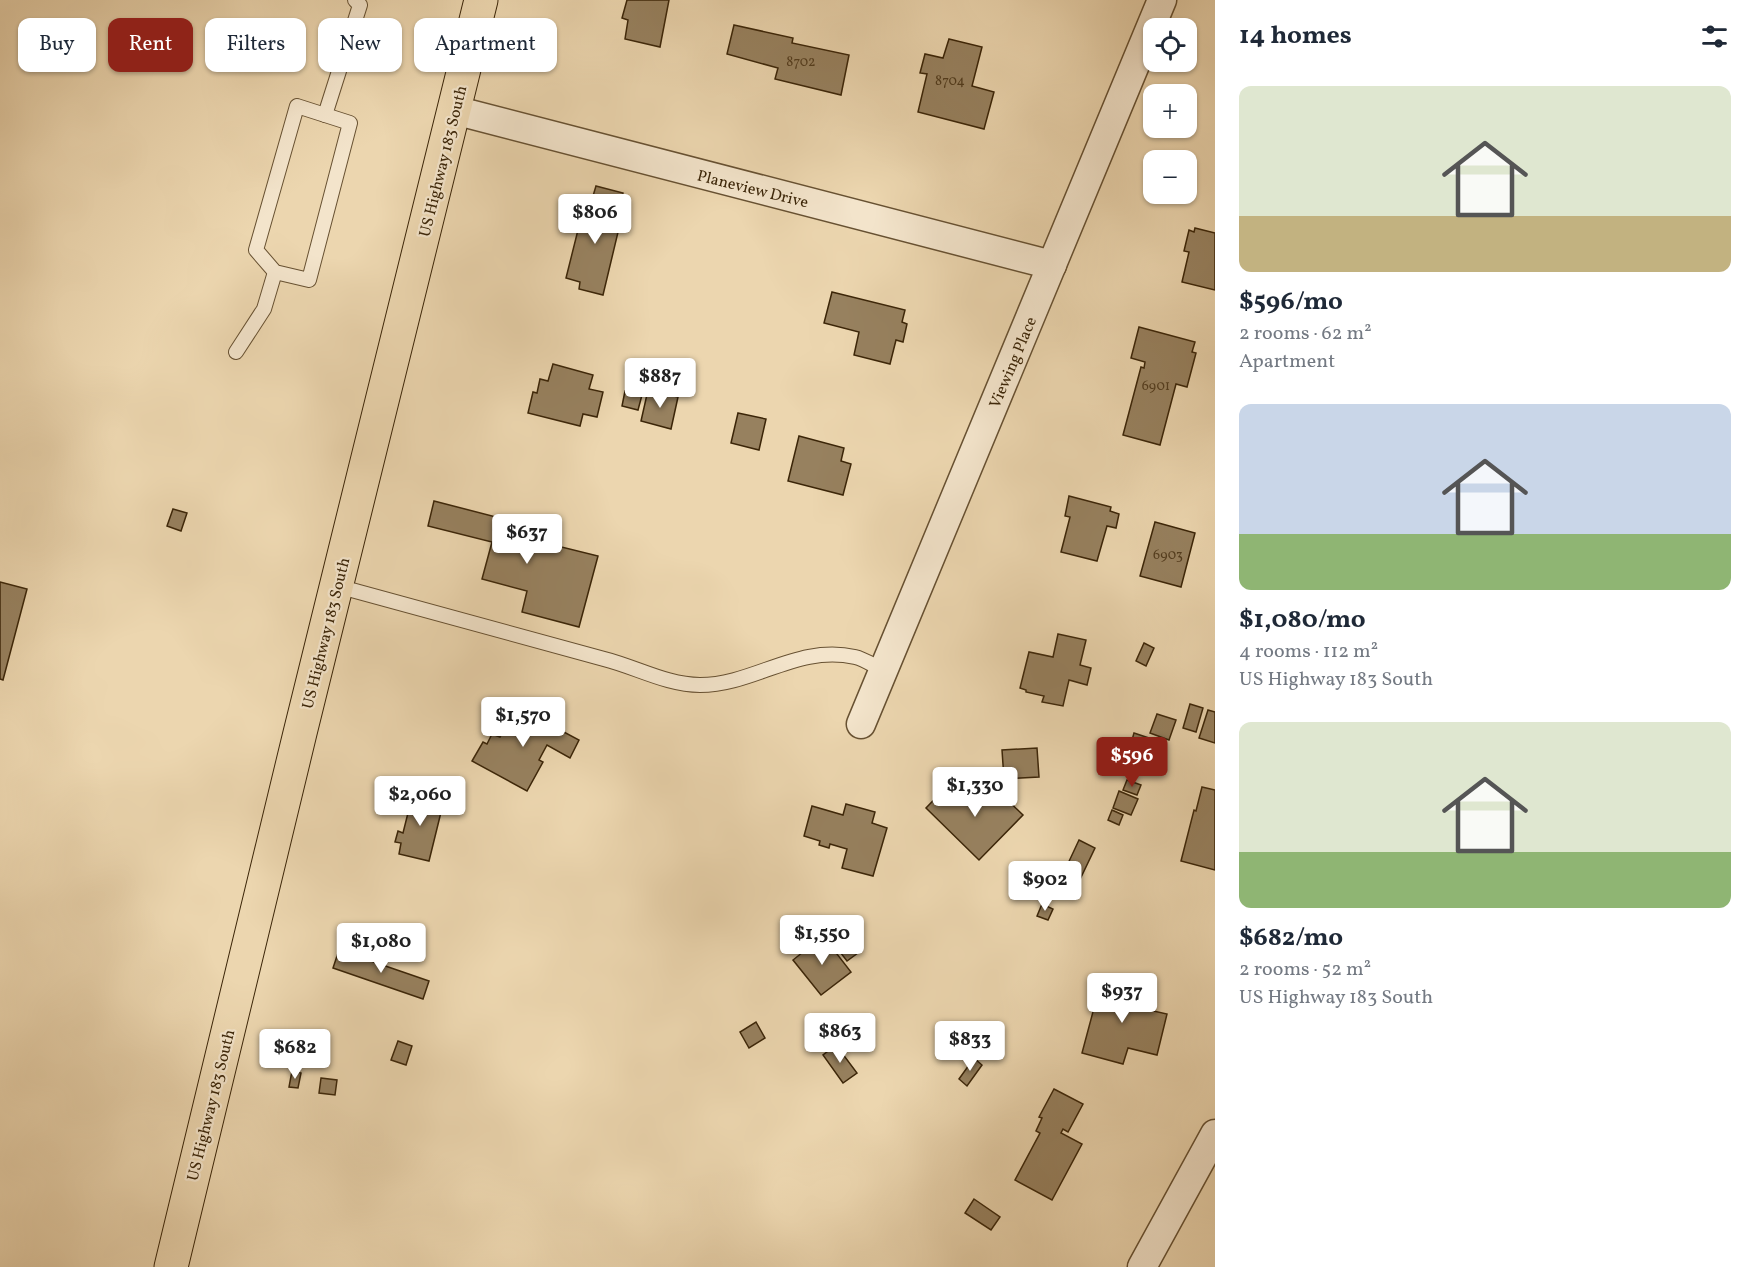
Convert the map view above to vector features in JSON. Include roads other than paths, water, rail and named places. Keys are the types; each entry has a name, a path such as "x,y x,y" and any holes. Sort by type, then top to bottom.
{"highway":[{"name":"US Highway 183 South","path":"171,1267 482,0"}],"street":[{"name":"Viewing Place","path":"861,724 1162,0"},
{"name":"Planeview Drive","path":"454,110 1052,265"},
{"path":"1142,1267 1215,1134"}],"lane":[{"path":"325,115 360,5 355,0"},
{"path":"297,106 325,115 350,123 309,280 275,272 256,250 297,106"},
{"path":"236,352 264,309 275,272"},
{"path":"337,585 621,663 677,682 700,685 723,682 785,662 823,654 856,657 883,670"}]}
